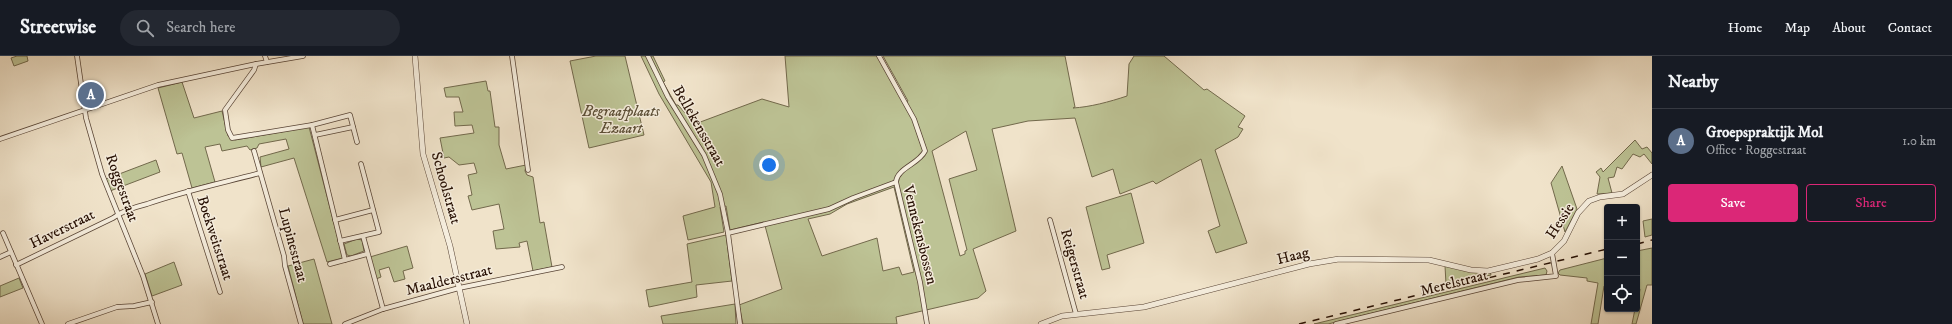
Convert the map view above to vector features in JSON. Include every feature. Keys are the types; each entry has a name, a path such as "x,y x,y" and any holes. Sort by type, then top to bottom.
{"street":[{"name":"Roggestraat","path":"77,56 85,110 102,174 152,302 158,324"},
{"path":"265,56 267,62"},
{"path":"0,139 152,87 256,64 303,56"},
{"name":"Schoolstraat","path":"415,56 423,154 450,246 466,324"},
{"path":"512,56 528,170"},
{"name":"Bellekensstraat","path":"648,56 668,97 704,155 713,173 723,204 740,324"},
{"path":"879,56 914,119 925,152 919,159 900,173 896,182"},
{"path":"256,64 252,74 230,102 224,114 232,138 312,125 350,115 357,142"},
{"path":"312,125 345,260"},
{"path":"315,135 353,127"},
{"name":"Lupinestraat","path":"254,151 284,256 285,266 301,324"},
{"path":"340,241 378,232 361,164"},
{"name":"Boekweitstraat","path":"118,214 188,191 260,173"},
{"name":"Hessie","path":"1552,253 1564,241 1578,213 1589,201 1600,197 1623,194 1652,174"},
{"name":"Vennekensbossen","path":"728,233 829,209 853,198 896,182 917,270 927,324"},
{"name":"Boekweitstraat","path":"188,191 220,292"},
{"path":"335,220 373,210"},
{"name":"Haverstraat","path":"16,265 113,218 118,214"},
{"name":"Reigerstraat","path":"1050,220 1076,314"},
{"name":"Haverstraat","path":"3,233 42,324"},
{"path":"363,236 383,310"},
{"path":"0,257 11,252"},
{"name":"Haag","path":"1041,324 1062,316 1144,307 1309,264 1339,259 1423,259 1471,270 1488,271 1538,259 1552,253"},
{"name":"Merelstraat","path":"1336,324 1518,280 1556,276 1552,253"},
{"path":"330,264 367,254"},
{"name":"Maaldersstraat","path":"345,324 383,310 459,288 562,267"},
{"path":"68,324 118,307 134,306 152,302"}],"green space":[{"path":"17,56 27,56 28,61 14,66 11,58"},
{"name":"Begraafplaats Ezaart","path":"596,56 625,56 644,135 589,148 570,61"},
{"path":"641,56 653,56 665,81 663,82 676,105 678,105 695,124 762,99 789,107 785,56 878,56 904,104 908,101 883,56 1065,56 1075,107 1073,108 1100,104 1127,96 1129,64 1134,56 1164,56 1204,90 1207,89 1245,116 1238,127 1243,129 1238,137 1215,150 1247,243 1216,253 1208,231 1220,226 1201,159 1156,184 1153,181 1120,194 1113,169 1092,177 1075,118 1028,121 992,129 1016,231 973,249 986,291 978,298 896,317 897,324 743,324 739,305 782,289 764,222 730,230 726,206 720,207 724,232 688,240 683,216 715,207 711,182 659,94","holes":["966,131 977,170 949,179 967,250 965,251 965,254 960,256 932,151","894,187 914,272 902,275 899,267 883,271 877,238 822,256 808,219 830,214 847,204"]},
{"path":"486,81 488,91 490,91 495,127 499,127 499,145 506,169 526,165 525,171 527,175 533,177 540,223 544,222 552,267 533,271 527,241 519,243 520,247 496,249 493,231 504,229 499,204 472,210 468,196 472,195 468,175 477,173 474,163 459,165 449,157 444,158 440,138 474,133 472,125 455,126 454,112 463,112 459,97 446,97 444,88"},
{"path":"182,82 194,118 222,111 228,136 235,140 309,127 343,258 327,262 294,158 261,167 260,157 289,149 286,139 259,144 257,148 250,150 247,146 222,151 220,144 205,147 215,182 192,188 182,153 177,154 158,88"},
{"path":"1635,140 1642,149 1647,147 1652,153 1652,164 1644,154 1640,157 1633,154 1622,169 1617,167 1614,177 1608,178 1612,193 1597,194 1600,177 1596,172 1601,168 1603,172"},
{"path":"156,160 160,172 110,191 106,179"},
{"path":"1562,166 1577,209 1565,232 1551,183"},
{"path":"1131,193 1144,243 1107,255 1110,268 1102,270 1086,207"},
{"path":"1652,219 1652,235 1645,237 1643,221"},
{"path":"726,235 732,281 696,285 697,297 649,307 646,290 692,282 687,244"},
{"path":"357,239 362,240 364,251 351,256 347,255 344,244"},
{"path":"407,246 413,268 403,271 405,279 394,282 389,267 379,270 381,277 376,279 370,257"},
{"path":"1652,248 1652,285 1647,285 1640,310 1640,276 1640,250"},
{"path":"314,259 332,324 303,324 288,266"},
{"path":"1604,259 1604,286 1598,324 1591,324 1598,283 1587,281 1587,278 1560,275 1558,273 1560,270"},
{"path":"174,262 182,285 152,296 145,274"},
{"path":"1445,266 1490,272 1491,275 1446,284"},
{"path":"1545,268 1547,271 1546,275 1519,277 1328,324 1314,324"},
{"path":"19,278 23,288 0,297 0,286"},
{"path":"735,304 736,324 663,324 661,316"},
{"path":"1634,312 1639,312 1636,324 1632,324"}],"railway":[{"path":"1640,243 1652,240"},
{"path":"1299,324 1604,250"}],"place":[{"name":"Groepspraktijk Mol","path":"91,95"}]}
